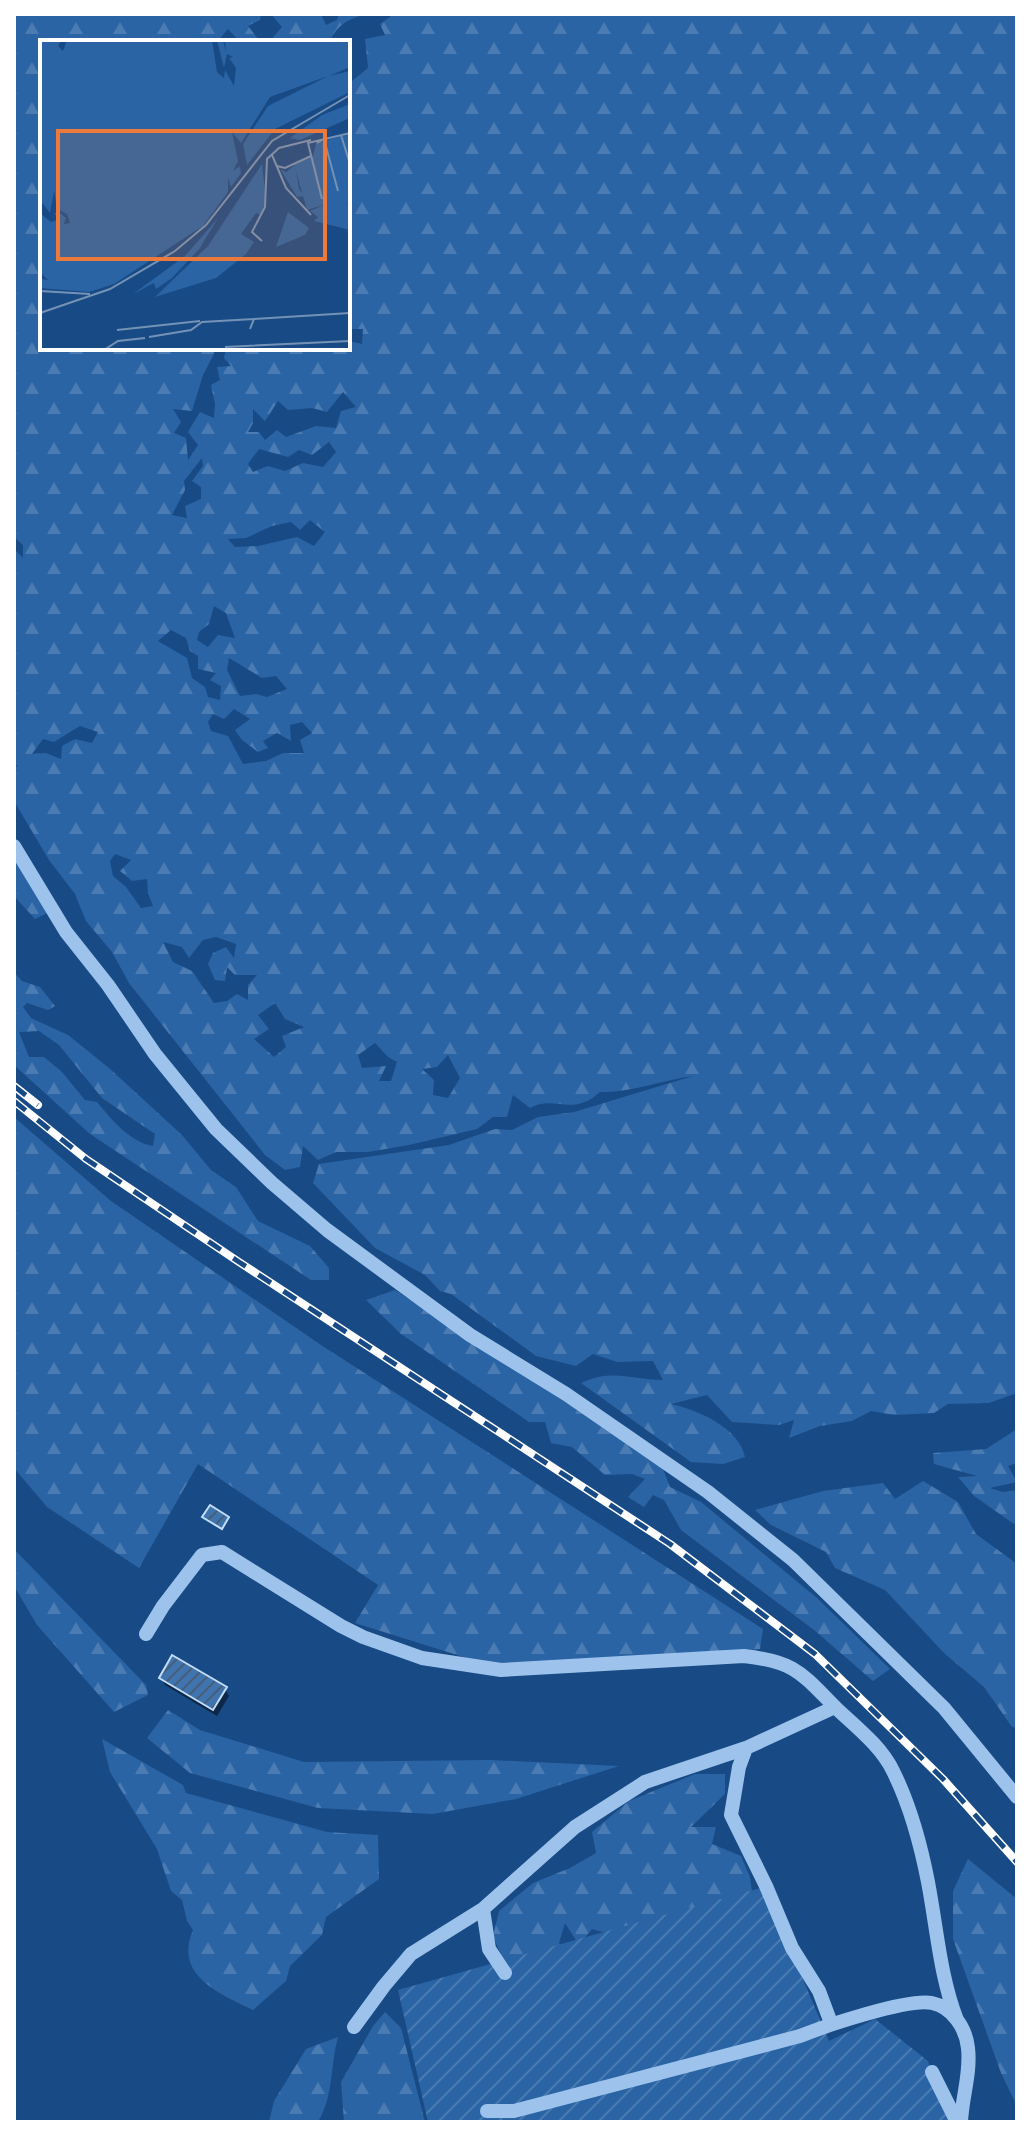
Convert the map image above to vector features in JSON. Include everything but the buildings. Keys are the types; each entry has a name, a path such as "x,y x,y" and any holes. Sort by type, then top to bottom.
{"lane":[{"path":"14,846 66,932 108,985 155,1054 216,1129 272,1183 327,1230 470,1335 566,1394 708,1492 793,1560 944,1708 1017,1797"},
{"path":"146,1634 202,1555 222,1552 341,1626 422,1658 501,1670 744,1656 773,1659 802,1673 868,1738 893,1769 915,1830 947,1993 966,2035 969,2050 968,2076 959,2122"},
{"path":"354,2027 411,1954 483,1909 575,1827 645,1782 746,1748 835,1707"},
{"path":"746,1748 739,1767 731,1815 792,1948 819,1991 831,2023"},
{"path":"483,1909 489,1949 505,1973"},
{"path":"487,2111 514,2111 800,2036 831,2023 916,2003 931,2003 946,2009 957,2020"},
{"path":"932,2072 959,2122"}],"green space":[{"path":"14,14 261,14 260,20 248,26 259,40 238,40 228,29 219,40 40,40 40,350 213,350 192,411 173,409 181,422 174,433 186,438 188,460 198,445 188,432 200,412 214,418 211,385 220,380 217,367 231,366 224,358 226,350 350,350 350,341 362,344 363,329 350,329 350,80 368,68 365,39 385,35 380,24 394,14 1017,14 1017,1393 989,1403 948,1404 934,1413 894,1415 871,1411 852,1421 820,1426 789,1438 794,1420 779,1425 732,1422 707,1395 671,1404 704,1415 726,1429 735,1437 745,1457 723,1464 691,1462 581,1383 613,1375 663,1380 653,1361 617,1362 593,1354 576,1366 536,1356 451,1294 440,1291 425,1275 375,1248 313,1183 319,1164 449,1145 495,1129 512,1130 538,1117 574,1112 693,1076 600,1092 590,1100 572,1105 548,1103 530,1108 513,1095 507,1117 493,1117 477,1129 368,1152 336,1152 318,1160 303,1146 300,1167 285,1170 265,1155 129,983 112,952 86,921 75,894 49,860 14,801 14,767 18,766 14,764 14,549 23,558 23,545 14,537","holes":["343,392 356,407 341,411 336,428 316,426 286,437 277,430 265,440 259,432 248,432 253,423 253,409 265,421 278,401 288,410 312,408 327,412","329,442 336,452 323,467 303,463 285,471 268,466 253,472 248,464 259,449 288,457 299,450 312,455","202,458 203,466 192,481 201,487 201,499 185,506 187,518 172,515 185,490 184,481","310,520 325,532 314,546 297,537 258,546 235,547 228,539 246,538 272,526 291,522 300,530","214,606 226,613 235,638 218,635 208,647 197,640 199,632 209,624","171,630 186,638 190,651 198,656 198,669 216,673 210,680 221,686 220,700 208,697 205,687 192,678 187,658 158,641","229,658 262,678 276,676 287,689 267,697 256,694 240,696 227,670","234,709 250,719 235,730 258,752 268,748 263,741 277,733 291,741 290,725 302,722 312,733 300,740 304,753 283,753 266,761 243,764 228,736 211,731 208,722 213,714 224,719","80,726 98,732 92,743 75,739 62,746 61,759 46,753 32,754 43,739 54,742","115,854 131,860 120,871 132,881 147,879 153,906 141,908 126,887 113,876 110,861","216,937 236,944 234,958 226,947 213,953 208,964 215,980 225,981 227,967 235,975 257,975 248,985 248,1000 237,994 227,1001 214,1003 192,971 173,962 163,942 182,947 189,958 203,940","275,1003 285,1019 304,1027 282,1036 286,1047 274,1057 254,1039 269,1029 258,1015","375,1043 397,1062 391,1081 379,1081 386,1066 362,1068 358,1055","448,1055 460,1078 448,1098 433,1095 434,1080 422,1069 437,1067"]},
{"path":"271,14 321,14 326,25 337,20 339,14 367,14 344,23 331,40 271,40 282,27"},
{"path":"14,856 47,913 35,919 14,896"},
{"path":"14,972 22,981 40,987 55,1006 48,1010 27,1003 23,1007 31,1018 68,1035 109,1068 182,1135 211,1170 236,1187 258,1221 310,1246 329,1268 329,1280 311,1280 90,1134 14,1065","holes":["39,1031 59,1045 102,1098 155,1134 153,1146 129,1135 97,1102 85,1100 62,1072 44,1057 29,1057 19,1032"]},
{"path":"14,1117 111,1201 321,1345 763,1629 760,1649 486,1664 355,1623 378,1585 198,1464 139,1568 47,1507 14,1468"},
{"path":"395,1290 663,1469 670,1487 701,1502 817,1598 890,1669 873,1681 814,1630 681,1530 664,1500 653,1495 644,1507 628,1497 645,1479 632,1474 605,1475 572,1447 551,1443 545,1422 529,1422 401,1334 366,1300"},
{"path":"1017,1429 1017,1463 1008,1466 1017,1482 990,1488 1003,1492 1017,1490 1017,1526 974,1496 958,1477 977,1476 934,1464 933,1453 986,1449"},
{"path":"923,1481 958,1502 976,1534 1017,1564 1017,1728 1012,1727 984,1687 945,1654 885,1590 835,1568 826,1552 771,1525 755,1510 823,1491 883,1483 895,1499"},
{"path":"14,1549 146,1685 148,1695 114,1712 37,1625 14,1586"},
{"path":"168,1710 200,1730 304,1762 490,1760 619,1766 516,1799 433,1814 318,1808 190,1773 147,1738"},
{"path":"102,1739 183,1785 186,1793 327,1832 378,1835 379,1879 326,1917 322,1935 290,1966 286,1981 253,2010 240,2004 204,1981 189,1960 193,1930 187,1921 182,1900 171,1891 157,1849 110,1772"},
{"path":"695,1774 725,1774 725,1794 691,1827 716,1827 712,1844 741,1856 750,1877 753,1899 626,1939 592,1929 579,1945 565,1923 559,1943 565,1966 505,1964 493,1936 499,1911 533,1883 596,1853 592,1832 629,1801"},
{"path":"968,1859 1017,1899 1017,2106 1001,2073 953,1939 953,1891"},
{"path":"764,1887 829,2041 875,2019 928,2061 952,2122 428,2122 398,1990"},
{"path":"385,2012 401,2028 425,2122 344,2122 341,2082 373,2026"},
{"path":"338,2037 329,2091 318,2122 269,2122 274,2101 306,2049"}],"railway":[{"path":"14,1086 38,1105"},
{"path":"14,1101 86,1159 670,1544 815,1654 943,1779 1017,1862"}]}
